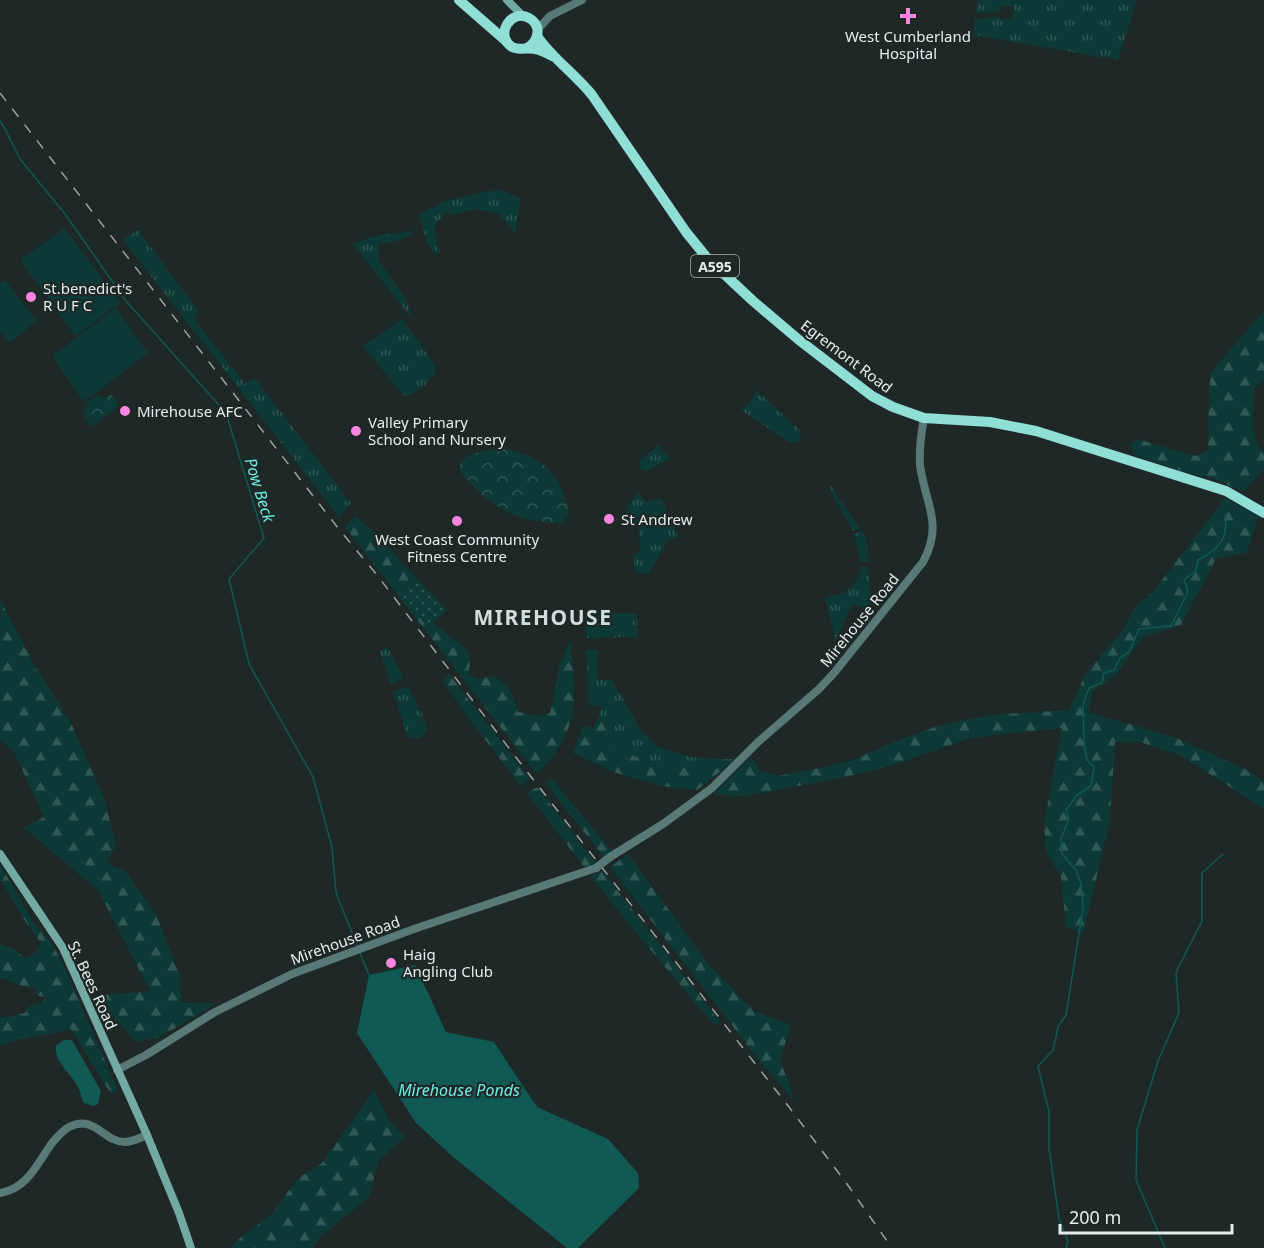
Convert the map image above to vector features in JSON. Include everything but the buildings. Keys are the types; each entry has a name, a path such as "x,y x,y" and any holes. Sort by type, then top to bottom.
{"highway":[{"name":"A595","path":"459,0 514,48 526,48 558,59"},
{"name":"A595","path":"526,16 535,24 537,33 547,49 558,59"},
{"path":"507,42 504,32 507,23 514,17 526,16"},
{"name":"A595","path":"480,18 489,22 507,23"},
{"path":"526,48 534,43 537,33"},
{"name":"Egremont Road","path":"558,59 592,95 686,232 707,258 729,280 862,389 893,407 924,417 990,422 1036,431 1226,491 1264,513"}],"main road":[{"path":"507,0 526,16"},
{"path":"507,0 510,10 507,23"},
{"name":"St. Bees Road","path":"0,854 63,948 147,1135 191,1248"}],"street":[{"path":"526,16 544,18 582,0"},
{"path":"537,33 550,16"},
{"name":"Mirehouse Road","path":"117,1070 146,1055 215,1012 292,974 414,929 596,868 704,794 758,741 826,682 928,553 934,532 920,467 919,450 924,417"},
{"path":"0,1193 20,1186 59,1135 72,1125 89,1124 119,1142 131,1142 147,1135"}],"green space":[{"path":"978,0 1137,0 1118,60 974,35 975,19 1000,17 1012,20 1014,7 1002,5 1000,11 976,14"},
{"path":"502,190 521,199 515,233 499,214 475,209 454,215 445,212 434,228 441,252 435,255 427,242 419,215 443,202 478,193"},
{"path":"65,228 120,303 75,336 20,260"},
{"path":"138,230 198,310 195,320 245,384 254,377 351,503 339,517 123,240"},
{"path":"412,231 414,234 390,243 378,244 379,261 406,299 412,319 353,244 375,236"},
{"path":"5,280 37,321 9,343 0,332 0,284"},
{"path":"116,308 148,353 84,402 52,356"},
{"path":"1264,311 1264,379 1255,388 1252,427 1258,446 1264,453 1264,469 1250,485 1243,491 1214,479 1184,472 1135,455 1130,445 1138,439 1196,456 1208,451 1211,372"},
{"path":"402,319 434,363 435,373 422,388 404,396 363,346"},
{"path":"756,390 800,430 801,438 797,442 789,442 741,410 750,403"},
{"path":"111,394 119,405 93,427 84,417 83,411 88,406 86,403 97,395 103,399"},
{"path":"658,445 670,459 646,471 642,470 640,461"},
{"path":"507,449 535,459 550,471 563,492 568,507 569,514 563,523 526,519 504,510 476,489 459,470 460,463 470,455 477,452"},
{"path":"831,486 860,529 853,531 830,490"},
{"path":"638,493 646,502 661,498 678,537 667,541 649,574 635,572 633,555 640,552 639,522 627,522 627,507"},
{"path":"1225,498 1258,516 1247,552 1216,559 1181,625 1143,637 1115,676 1093,690 1088,712 1174,737 1245,769 1264,781 1264,809 1180,755 1140,742 1115,742 1110,821 1083,934 1066,926 1061,877 1046,851 1044,824 1062,728 970,738 897,764 850,776 746,796 713,795 751,757 760,771 777,776 853,760 938,726 991,715 1069,710 1086,673 1122,631 1136,606 1152,593"},
{"path":"355,516 376,534 415,577 397,593 429,627 433,623 466,649 471,660 468,673 478,679 493,676 504,683 512,695 518,712 543,717 550,713 560,665 570,641 574,679 572,713 561,744 537,774 345,527"},
{"path":"862,531 866,539 869,562 861,563 854,534"},
{"path":"861,567 868,567 871,603 866,609 852,604 836,640 825,598 839,594 853,586"},
{"path":"415,577 447,610 429,627 397,594"},
{"path":"0,599 33,663 71,723 105,801 116,846 106,862 126,872 156,914 179,974 182,1003 217,1003 160,1037 136,1042 95,996 150,991 98,890 24,828 44,817 14,752 0,740"},
{"path":"600,612 637,614 638,637 587,638 585,614"},
{"path":"388,647 403,678 391,685 380,651"},
{"path":"586,650 597,650 598,680 612,680 641,730 658,747 691,757 735,759 725,768 698,770 653,763 616,749 599,716 602,707 589,705"},
{"path":"449,674 530,779 521,786 443,681"},
{"path":"408,686 427,729 423,736 416,739 407,736 393,692"},
{"path":"599,716 616,749 653,763 698,770 725,768 697,790 662,786 613,772 573,753 583,726 593,728"},
{"path":"551,778 612,851 604,857 545,783"},
{"path":"537,787 596,863 585,868 527,793"},
{"path":"628,854 710,966 754,1011 791,1025 780,1060 795,1101 762,1064 610,867"},
{"path":"0,865 34,923 52,944 66,970 118,1091 111,1094 71,1029 0,1045 0,1017 25,1013 30,1006 41,1003 46,997 39,996 36,988 0,978 0,943 27,959 42,944 0,879"},
{"path":"602,871 720,1022 714,1025 591,876"},
{"path":"374,1090 389,1120 405,1137 379,1160 369,1197 319,1238 313,1248 230,1248 273,1213 297,1179 322,1163"}],"water":[{"name":"Mirehouse Ponds","path":"415,965 446,1032 494,1042 537,1107 608,1139 638,1173 639,1188 578,1248 567,1248 453,1157 416,1123 357,1033 369,975"},
{"path":"64,1040 72,1040 101,1091 98,1104 94,1106 84,1103 79,1089 58,1058 56,1046"}],"waterway":[{"name":"Pow Beck","path":"0,121 20,159 65,214 126,301 226,413 264,538 229,579 249,664 313,777 332,847 336,893 357,945"},
{"path":"1066,1248 1068,1241 1059,1219 1049,1148 1049,1112 1038,1066 1053,1050 1058,1027 1066,1015 1083,909 1081,884 1076,870 1062,854 1061,839 1069,819 1066,810 1077,795 1091,786 1094,767 1087,760 1084,744 1083,704 1089,688 1102,683 1104,673 1114,670 1120,658 1129,652 1139,629 1171,626 1188,592 1184,580 1196,570 1198,560 1220,543 1225,533 1226,515"},
{"path":"1165,1248 1136,1180 1137,1130 1158,1061 1179,1013 1176,972 1202,921 1202,873 1223,854"},
{"name":"Pow Beck","path":"360,953 369,975"}],"railway":[{"path":"0,93 789,1107 892,1248"}],"place":[{"name":"West Cumberland Hospital","path":"908,16"},
{"name":"St.benedict's R U F C","path":"31,297"},
{"name":"Mirehouse AFC","path":"125,411"},
{"name":"Valley Primary School and Nursery","path":"356,431"},
{"name":"St Andrew","path":"609,519"},
{"name":"West Coast Community Fitness Centre","path":"457,521"},
{"name":"Haig Angling Club","path":"391,963"}],"district":[{"name":"MIREHOUSE","path":"543,617"}]}
